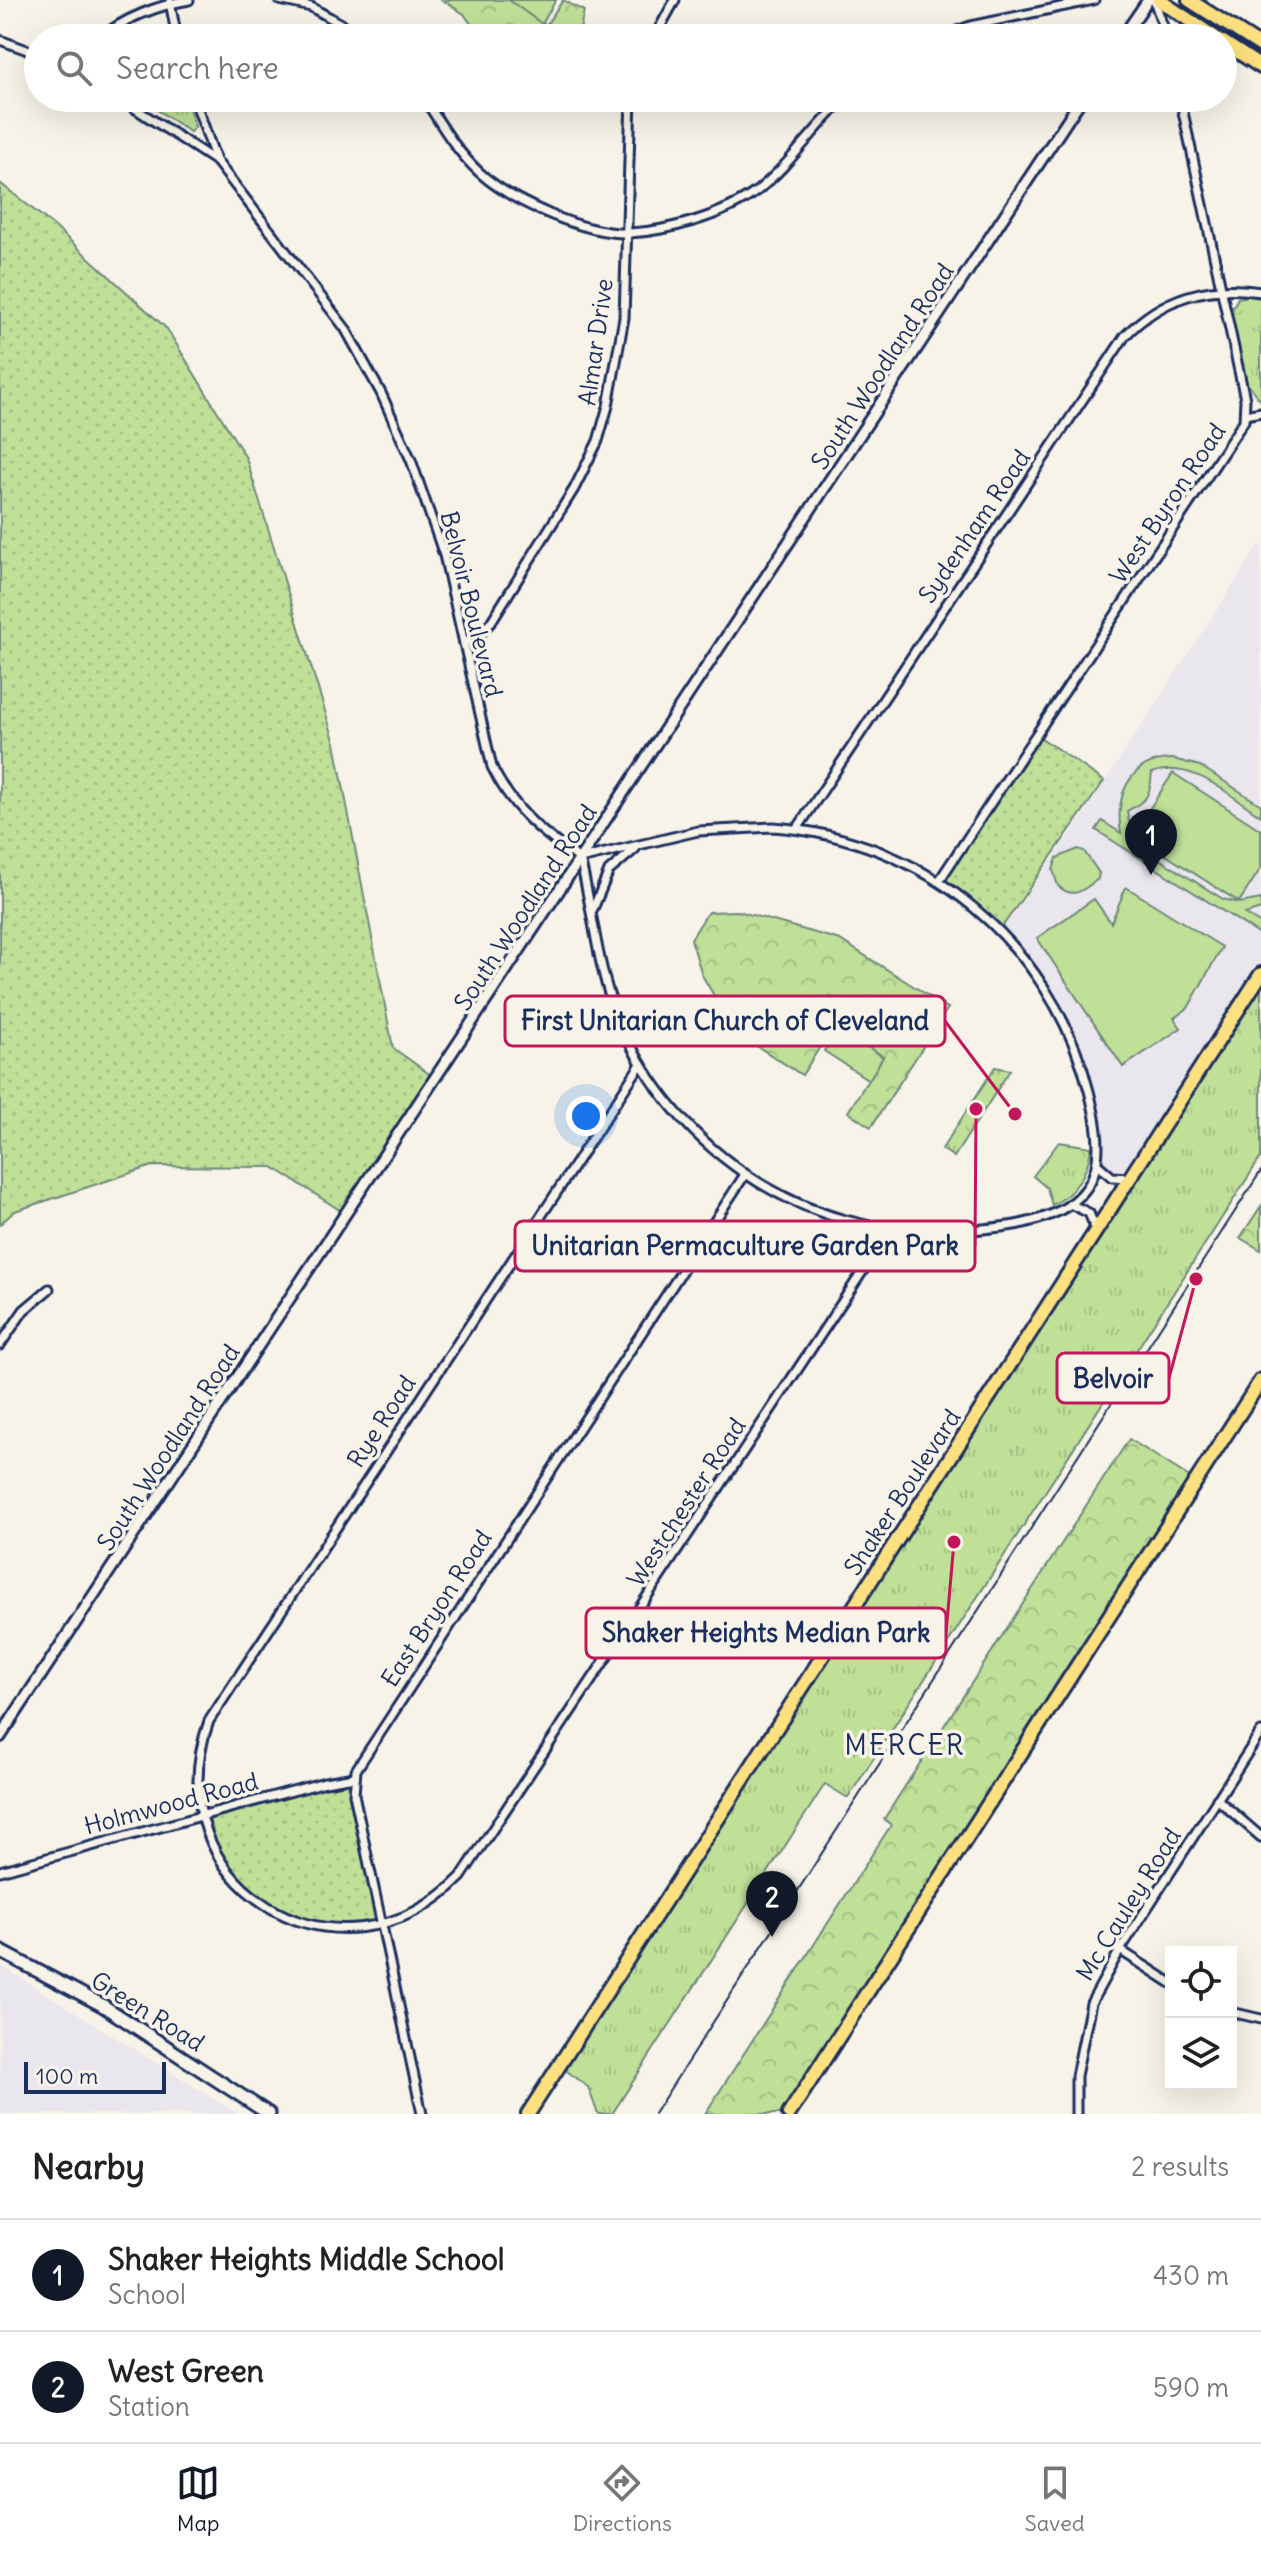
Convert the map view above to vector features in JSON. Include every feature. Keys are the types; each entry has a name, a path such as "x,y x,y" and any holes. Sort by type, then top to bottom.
{"main road":[{"path":"1154,0 1193,24"},
{"path":"1189,0 1227,24"},
{"path":"1237,31 1261,46"},
{"path":"1237,51 1261,67"},
{"name":"Shaker Boulevard","path":"528,2114 1261,974"},
{"path":"789,2114 1261,1380"},
{"name":"Green Road","path":"0,1951 102,2005 269,2114"}],"street":[{"path":"121,24 170,2 189,0"},
{"path":"279,0 311,7 341,24"},
{"path":"662,24 675,0"},
{"path":"980,24 1094,0"},
{"path":"1134,24 1154,0"},
{"path":"1154,0 1162,24"},
{"path":"170,2 174,24"},
{"path":"0,40 24,49"},
{"name":"Belvoir Boulevard","path":"140,112 217,162 345,328 381,393 411,460 444,555 483,738 498,780 533,825 580,859"},
{"path":"199,112 217,162"},
{"path":"433,112 453,144 480,173 530,206 565,221 628,234 674,225 717,211 755,192 832,112"},
{"name":"Almar Drive","path":"464,643 481,633 491,622 574,489 598,441 620,344 628,234 631,112"},
{"name":"South Woodland Road","path":"0,1737 1073,112"},
{"name":"West Byron Road","path":"939,881 1239,430 1245,415 1245,399 1183,112"},
{"name":"Sydenham Road","path":"797,829 1125,336 1166,304 1189,294 1221,289 1261,292"},
{"path":"1245,415 1261,412"},
{"path":"797,829 867,846 939,881 1000,930 1049,993 1082,1066 1096,1123 1097,1164 1087,1188 1070,1204 1028,1220 984,1229 927,1233 890,1230 818,1211 744,1176 683,1121 641,1064 604,977 580,859 636,847 698,831 797,829"},
{"path":"593,911 609,871 636,847"},
{"name":"Rye Road","path":"202,1815 200,1759 215,1710 641,1064"},
{"path":"1097,1164 1112,1177 1130,1178"},
{"name":"East Bryon Road","path":"354,1777 363,1756 744,1176"},
{"path":"1070,1204 1089,1213 1096,1230"},
{"name":"Westchester Road","path":"202,1815 212,1843 228,1871 273,1909 304,1922 357,1930 382,1925 422,1909 470,1867 890,1230"},
{"path":"0,1345 24,1310 49,1289"},
{"name":"Mc Cauley Road","path":"1076,2114 1076,2076 1091,2003 1120,1950 1261,1732"},
{"path":"354,1777 422,2114"},
{"name":"Holmwood Road","path":"0,1871 354,1777"},
{"path":"1217,1799 1261,1837"},
{"path":"1120,1950 1165,1979"},
{"path":"1237,2013 1261,2019"}],"shaded area":[{"path":"1261,542 1261,967 1133,1165 1128,1171 1117,1172 1105,1165 1090,1075 1071,1023 1041,972 1004,927 1078,823"},
{"path":"0,1965 238,2114 0,2114"}],"green space":[{"path":"442,0 510,0 545,24 471,24 464,14"},
{"path":"509,0 556,0 542,24"},
{"path":"563,0 584,11 581,24 547,24"},
{"path":"161,112 190,112 195,127 190,132"},
{"path":"0,183 54,226 167,329 246,458 335,743 393,1048 435,1078 346,1214 273,1167 152,1166 15,1211 0,1224"},
{"path":"1238,298 1261,298 1261,401 1246,382 1231,310"},
{"path":"1037,735 1104,781 1000,930 939,881"},
{"path":"1173,759 1200,766 1261,805 1261,816 1210,781 1181,771 1167,770 1152,773 1147,796 1127,811 1131,831 1145,850 1223,899 1240,903 1261,899 1261,909 1245,914 1261,924 1259,934 1096,830 1102,821 1121,833 1120,806 1128,782 1145,765"},
{"path":"1173,773 1261,830 1261,868 1239,902 1133,834"},
{"path":"1078,849 1084,851 1099,873 1098,879 1088,887 1074,893 1058,886 1053,870 1057,858"},
{"path":"1126,887 1222,947 1188,1008 1174,1018 1181,1028 1123,1067 1037,938 1094,899 1111,923"},
{"path":"738,911 840,940 948,1008 871,1127 848,1112 883,1056 834,1025 802,1075 735,1032 702,975 691,939 708,912"},
{"path":"1261,974 1261,1157 848,1798 825,1784 612,2114 598,2114 588,2087 559,2065"},
{"path":"839,1028 883,1057 869,1080 824,1051"},
{"path":"995,1067 1010,1070 954,1157 942,1149"},
{"path":"1059,1142 1091,1147 1079,1182 1068,1195 1052,1205 1047,1188 1033,1176"},
{"path":"1261,1206 1261,1250 1240,1238"},
{"path":"1129,1439 1191,1478 782,2114 705,2114 891,1825 884,1819"},
{"path":"354,1777 382,1925 339,1925 298,1918 261,1902 229,1872 202,1815"}],"tram line":[{"path":"654,2114 1261,1171"}],"place":[{"name":"Shaker Heights Middle School","path":"1151,875"},
{"name":"Unitarian Permaculture Garden Park","path":"976,1109"},
{"name":"First Unitarian Church of Cleveland","path":"1015,1114"},
{"name":"Belvoir","path":"1196,1279"},
{"name":"Shaker Heights Median Park","path":"954,1542"},
{"name":"West Green","path":"772,1937"}],"district":[{"name":"MERCER","path":"905,1745"}]}
